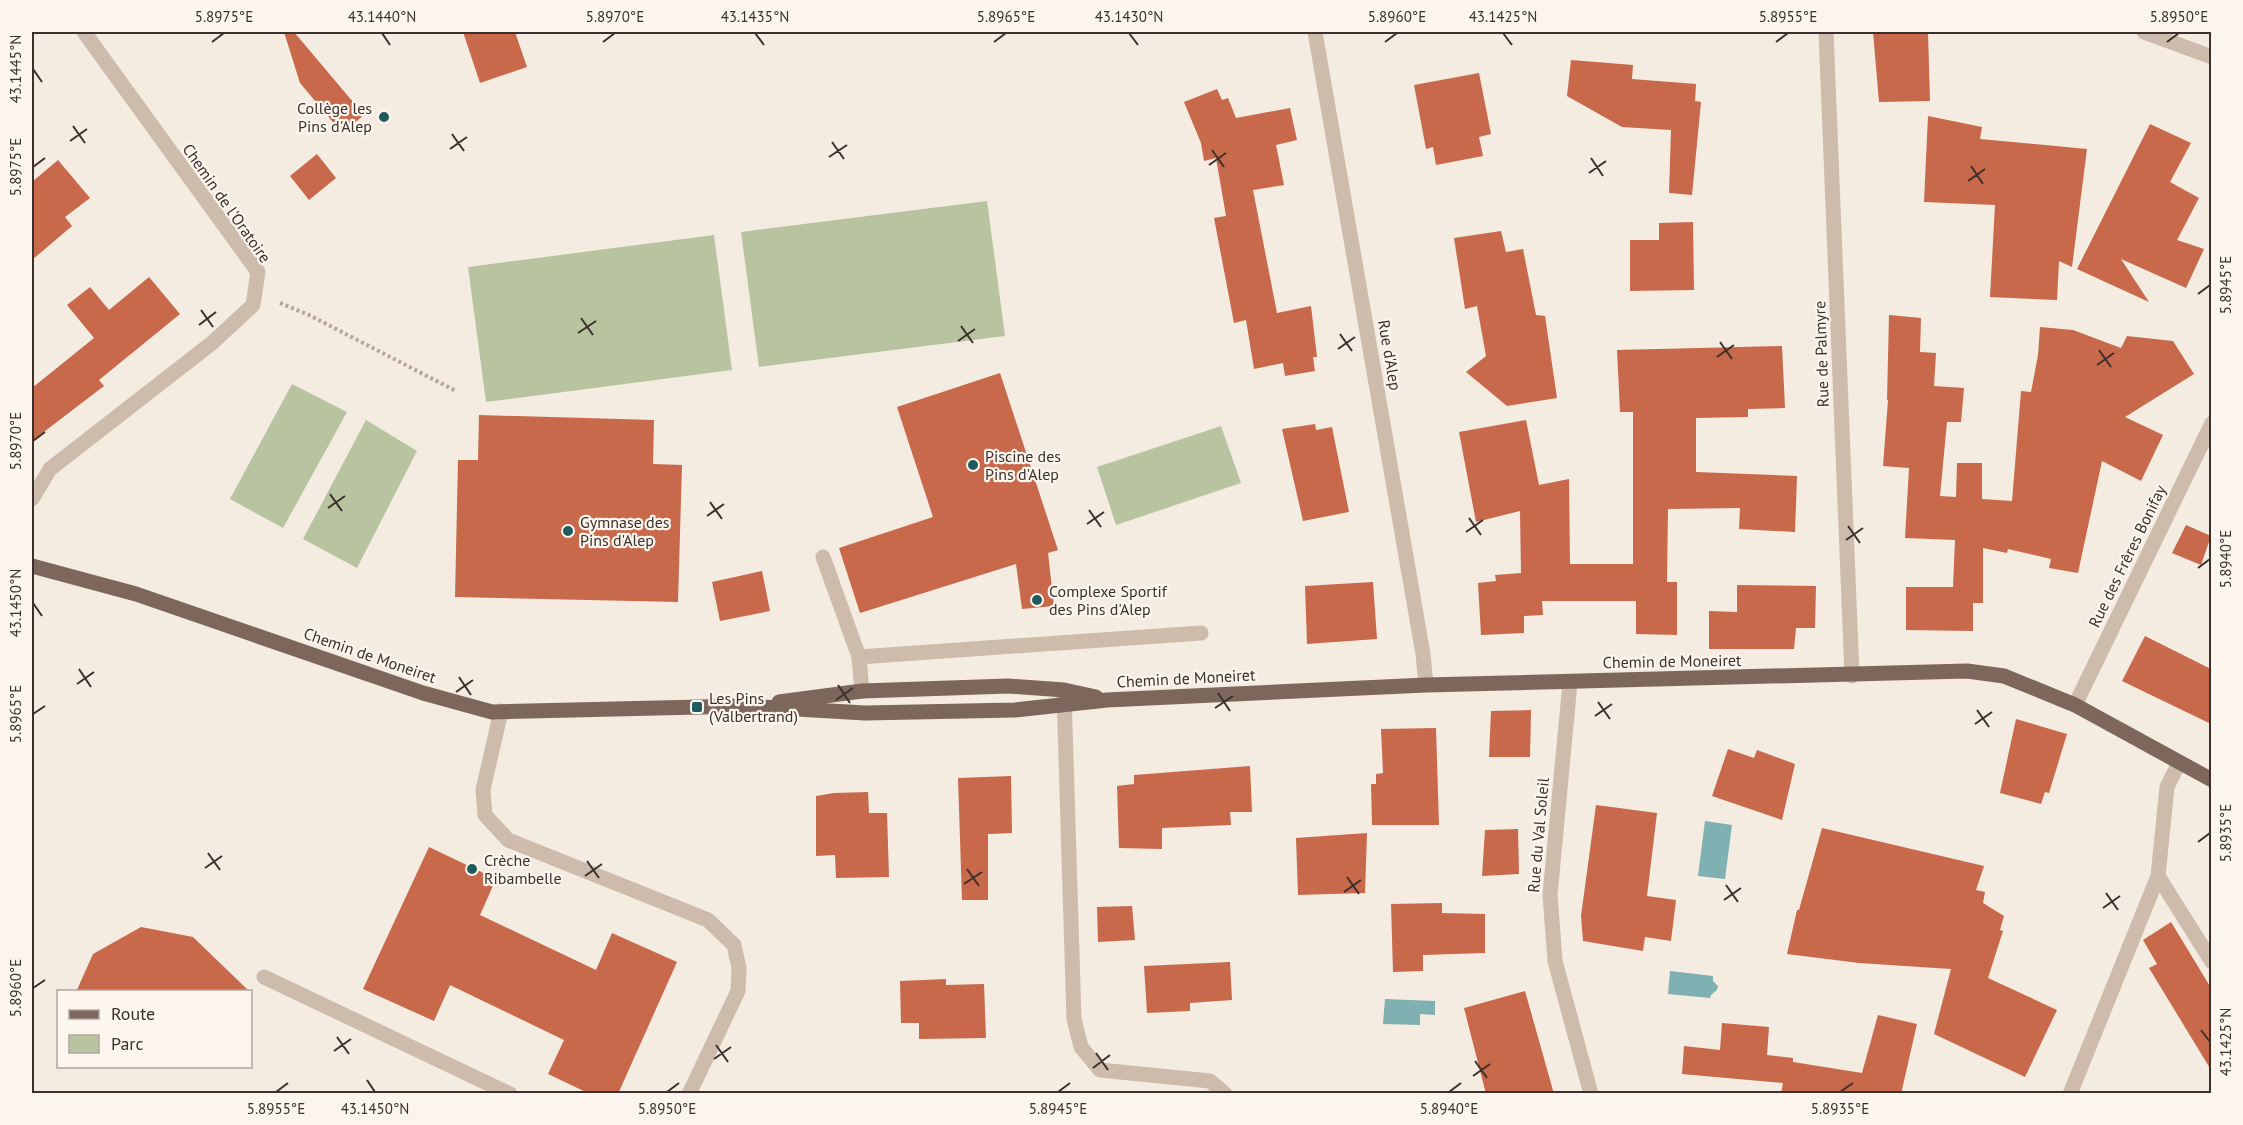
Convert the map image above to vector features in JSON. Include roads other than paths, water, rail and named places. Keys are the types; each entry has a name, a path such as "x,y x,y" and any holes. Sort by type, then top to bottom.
{"main road":[{"name":"Chemin de Moneiret","path":"32,566 136,594 423,693 492,711 743,706 865,713 1015,710 1064,697"},
{"name":"Chemin de Moneiret","path":"743,706 862,691 1008,686 1064,697 1107,700 1426,685 1852,676 1967,671 2004,676 2075,705 2211,780"}],"street":[{"name":"Chemin de l'Oratoire","path":"32,499 50,469 212,343 253,305 258,273 84,32"},
{"name":"Rue d'Alep","path":"1316,32 1424,654 1426,685"},
{"name":"Rue de Palmyre","path":"1826,32 1852,676"},
{"path":"2145,32 2211,57"},
{"name":"Rue des Frêres Bonifay","path":"2075,705 2211,423"},
{"path":"823,557 859,657 862,691"},
{"path":"859,657 1201,633"},
{"name":"Rue du Val Soleil","path":"1570,683 1550,895 1555,961 1591,1094"},
{"path":"1064,697 1074,1019 1081,1047 1100,1070 1210,1081 1225,1094"},
{"path":"501,711 483,790 485,815 508,840 708,920 734,945 739,968 738,991 689,1094"},
{"path":"2070,1094 2158,876 2167,787 2179,763"},
{"path":"2158,876 2211,962"},
{"path":"264,978 510,1094"}],"water":[{"path":"1705,821 1732,825 1725,879 1698,876"},
{"path":"1670,971 1713,976 1713,981 1718,986 1717,990 1710,998 1668,994"},
{"path":"1385,999 1435,1001 1435,1015 1420,1014 1420,1025 1383,1024"}],"place":[{"name":"Collège les Pins d'Alep","path":"384,117"},
{"name":"Piscine des Pins d'Alep","path":"973,465"},
{"name":"Gymnase des Pins d'Alep","path":"568,531"},
{"name":"Complexe Sportif des Pins d'Alep","path":"1037,600"},
{"name":"Les Pins (Valbertrand)","path":"697,707"},
{"name":"Crèche Ribambelle","path":"472,869"}]}
